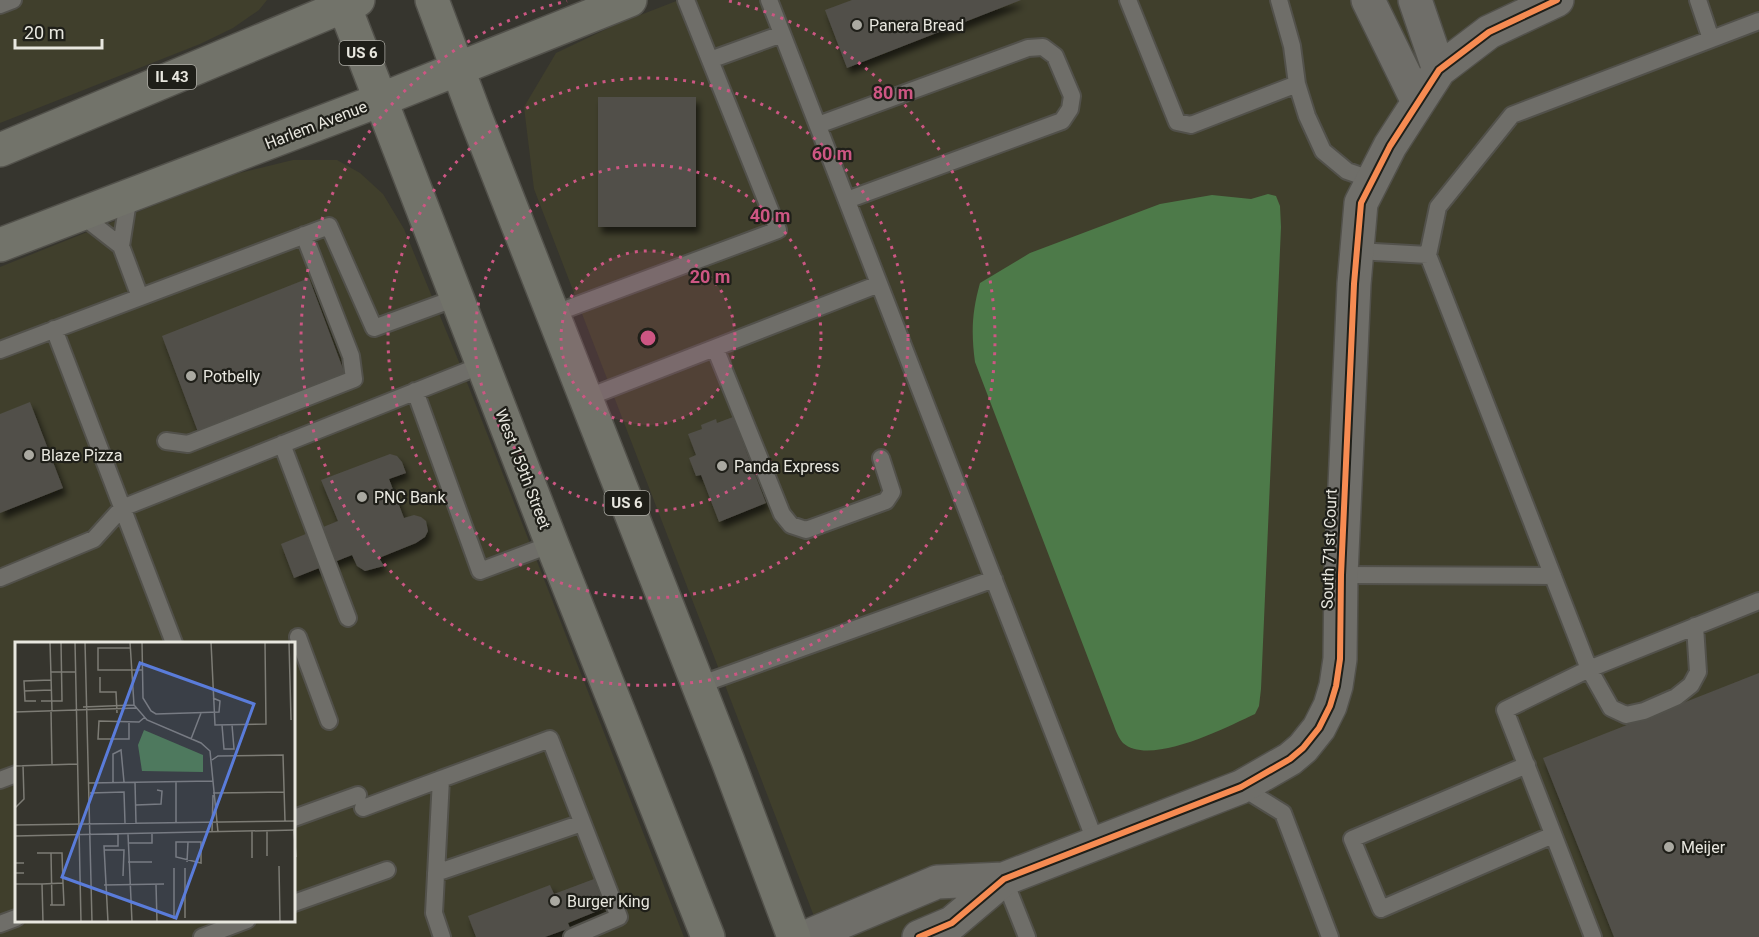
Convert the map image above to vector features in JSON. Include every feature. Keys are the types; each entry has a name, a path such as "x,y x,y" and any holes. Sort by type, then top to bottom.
{"main road":[{"name":"US 6","path":"432,0 699,685 794,937"},
{"name":"Harlem Avenue","path":"0,245 380,100 630,0"},
{"name":"West 159th Street","path":"348,2 380,100 456,298 708,937"},
{"name":"IL 43","path":"0,150 348,2"}],"street":[{"path":"1368,0 1418,102"},
{"path":"1415,0 1439,70"},
{"name":"South 71st Court","path":"806,937 937,882 1004,879 1240,786 1290,759 1303,748 1319,728 1330,706 1340,659 1341,575 1354,284 1361,203 1389,146 1439,70 1489,32 1557,0"},
{"name":"South 71st Court","path":"919,937 952,923 1004,879"}],"lane":[{"path":"0,5 13,0"},
{"path":"553,314 778,230 686,0"},
{"path":"769,0 1096,843"},
{"path":"1128,0 1177,122 1191,125 1297,84"},
{"path":"1279,0 1292,46 1297,84 1323,151 1347,171 1373,180"},
{"path":"1698,0 1711,39"},
{"path":"1695,626 1698,672 1691,685 1676,697 1644,711 1626,715 1611,708 1589,669 1428,255 1438,207 1512,115 1759,21"},
{"path":"710,60 782,34"},
{"path":"818,126 1028,48 1043,47 1054,56 1072,96 1070,109 1062,121 847,200"},
{"path":"129,195 121,246 140,297"},
{"path":"80,214 121,246"},
{"path":"0,350 329,226 374,328 456,298"},
{"path":"166,441 188,444 354,379 351,356 304,235"},
{"path":"1357,251 1428,255"},
{"path":"586,398 879,284"},
{"path":"54,329 174,642"},
{"path":"715,348 782,514 791,525 806,530 886,501 892,492 881,458"},
{"path":"0,579 94,539 122,508 482,365"},
{"path":"415,391 480,571 552,544"},
{"path":"282,444 348,618"},
{"path":"1341,575 1553,576"},
{"path":"699,685 994,579"},
{"path":"1593,937 1505,711 1589,669 1759,601"},
{"path":"298,637 329,721"},
{"path":"296,818 441,779 549,739 618,917 572,937"},
{"path":"1527,765 1352,839 1381,909 1553,835"},
{"path":"0,780 15,774"},
{"path":"441,779 434,913 442,937"},
{"path":"1240,786 1283,813 1330,937"},
{"path":"436,873 582,823"},
{"path":"296,902 387,870"},
{"path":"1004,879 1027,937"},
{"path":"0,924 15,918"},
{"path":"202,937 244,922"}],"shaded area":[{"path":"0,0 267,0 259,10 233,28 200,44 0,123"},
{"path":"679,0 1759,0 1759,937 822,937 534,189 524,107 556,53 617,24"},
{"path":"293,160 337,160 360,173 383,194 404,229 459,362 684,937 0,937 0,267 227,176"},
{"path":"1268,194 1276,196 1280,206 1281,227 1259,706 1255,714 1189,742 1169,748 1135,749 1123,743 1115,729 975,362 973,322 977,293 980,283 1030,253 1160,204 1212,195 1251,199"}],"building":[{"path":"852,0 1021,0 847,68 825,10"},
{"path":"598,97 696,97 696,227 598,227"},
{"path":"309,278 345,374 198,432 162,336"},
{"path":"30,402 63,488 0,513 0,414"},
{"name":"Panda Express","path":"733,417 766,503 719,522 701,475 696,476 689,458 696,455 688,434 702,429 701,425 716,419 717,423"},
{"name":"PNC Bank","path":"390,454 397,456 406,473 389,479 404,518 414,515 426,521 428,531 425,537 379,558 384,566 365,571 357,566 352,555 294,578 281,544 338,521 321,480"},
{"name":"Meijer","path":"1759,673 1759,937 1614,937 1543,758"},
{"name":"Burger King","path":"594,879 605,908 568,923 570,928 545,937 476,937 468,916 550,885 554,894"}],"cycle path":[{"path":"919,937 952,923 1004,879 1241,787 1290,759 1303,748 1319,728 1330,706 1340,659 1341,575 1354,284 1361,203 1390,146 1439,70 1489,32 1557,0"}],"place":[{"name":"Panera Bread","path":"857,25"},
{"name":"Potbelly","path":"191,376"},
{"name":"Blaze Pizza","path":"29,455"},
{"name":"Panda Express","path":"722,466"},
{"name":"PNC Bank","path":"362,497"},
{"name":"Meijer","path":"1669,847"},
{"name":"Burger King","path":"555,901"}]}
